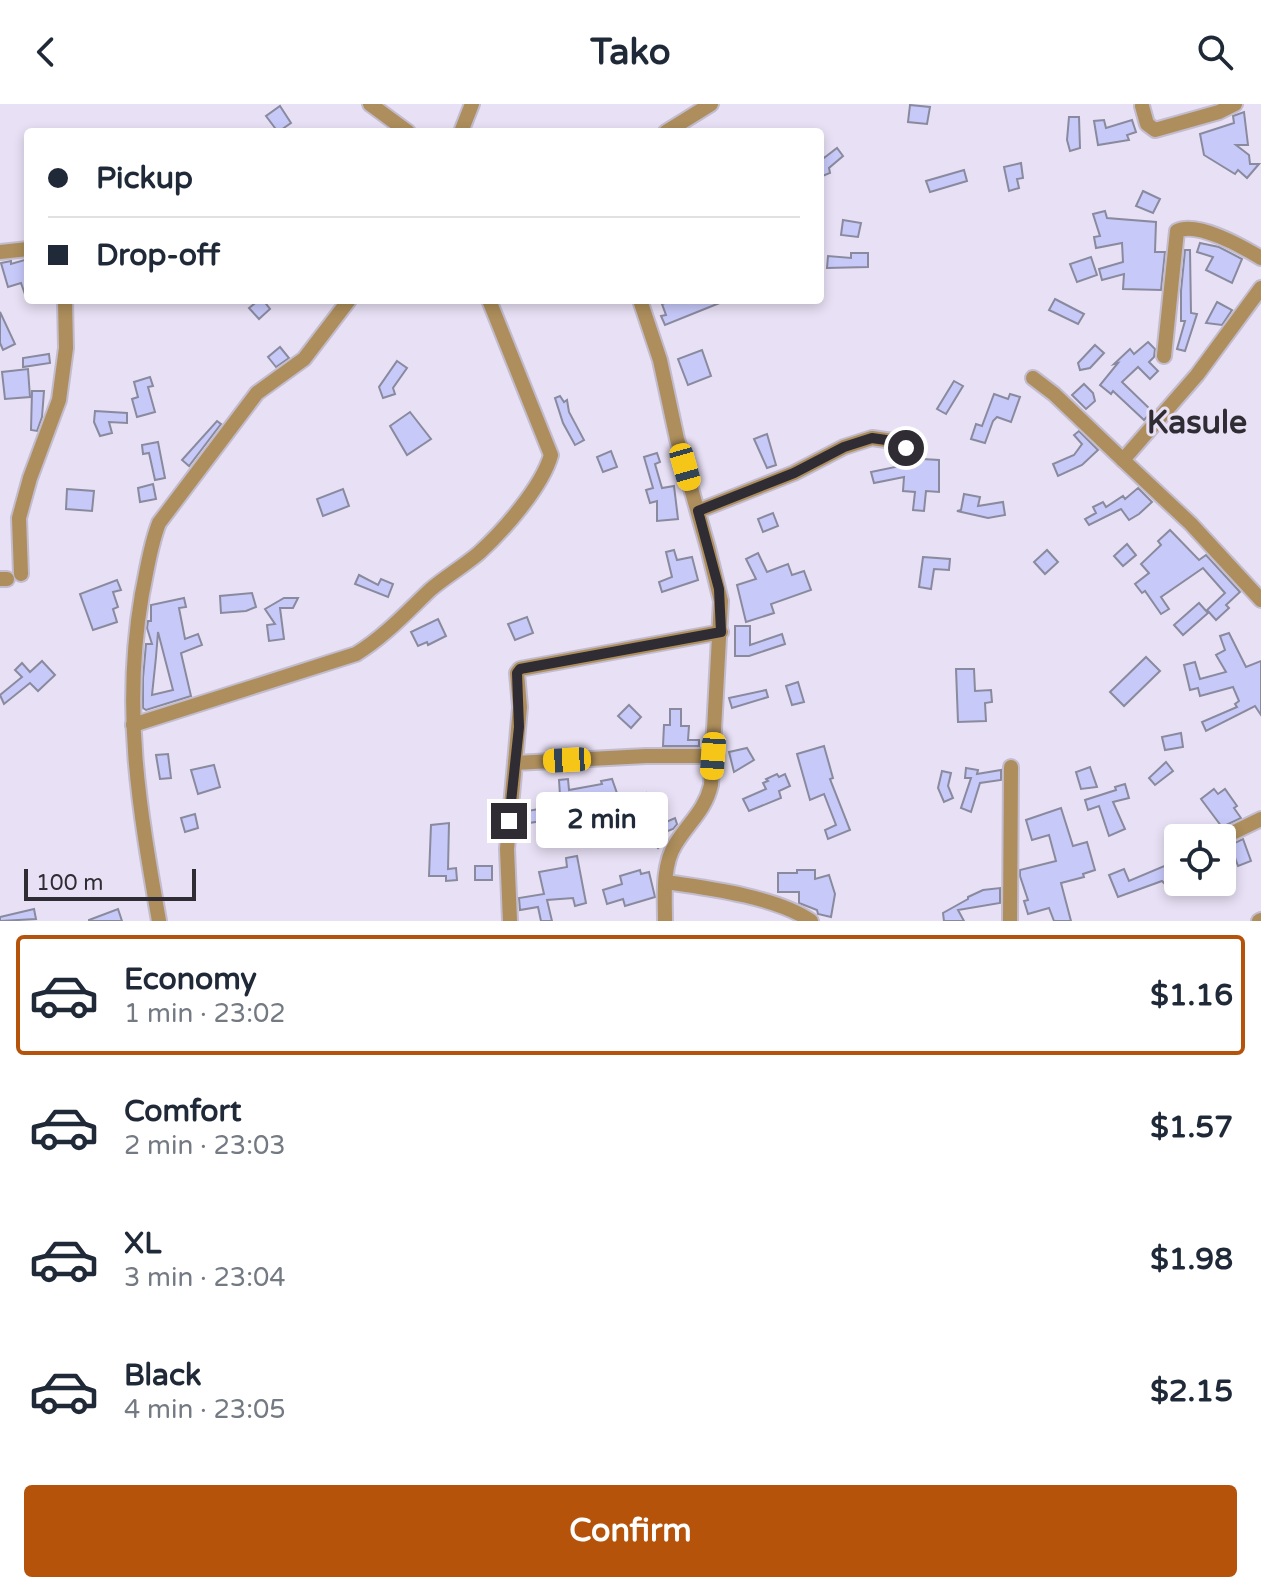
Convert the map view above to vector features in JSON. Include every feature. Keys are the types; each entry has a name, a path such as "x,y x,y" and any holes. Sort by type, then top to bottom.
{"street":[{"path":"370,104 403,128"},
{"path":"463,128 472,104"},
{"path":"672,128 711,104"},
{"path":"1142,106 1147,124 1155,130 1219,112 1235,104"},
{"path":"1164,356 1177,231 1182,228 1199,231 1236,243 1261,258"},
{"path":"0,252 24,249"},
{"path":"1123,460 1197,375 1261,288"},
{"path":"9,577 19,518 30,478 59,400 66,348 65,304"},
{"path":"159,921 135,773 131,700 136,629 152,541 159,523 257,393 304,359 346,304"},
{"path":"133,725 356,654 373,644 434,587 479,553 508,522 540,480 551,455 491,304"},
{"path":"641,304 660,360 677,439 719,589 721,632 709,797 670,854 665,921"},
{"path":"1033,378 1054,394 1191,524 1261,600"},
{"path":"698,511 794,473 844,447 872,438 893,441 906,448"},
{"path":"510,921 507,849 520,707 517,673 520,669 721,632"},
{"path":"515,763 713,756"},
{"path":"1010,921 1011,767"},
{"path":"1236,831 1261,819"},
{"path":"666,882 736,894 814,920"}],"building":[{"path":"910,105 930,107 927,124 908,122"},
{"path":"280,106 291,123 284,128 275,128 266,116"},
{"path":"1244,112 1248,145 1236,145 1249,155 1250,164 1259,164 1247,178 1238,170 1235,174 1204,155 1200,134 1234,123 1233,116"},
{"path":"1069,117 1079,117 1080,148 1070,151 1067,140"},
{"path":"1104,120 1106,128 1132,120 1136,132 1127,135 1129,140 1098,145 1094,121"},
{"path":"837,148 843,156 829,168 830,173 824,175 824,158"},
{"path":"1021,163 1023,178 1017,179 1019,188 1009,191 1004,167"},
{"path":"964,170 967,181 930,192 926,181"},
{"path":"1143,191 1160,199 1153,213 1136,206"},
{"path":"1105,211 1107,218 1156,222 1155,252 1165,252 1161,290 1123,289 1124,274 1102,280 1099,269 1123,262 1122,243 1096,248 1094,237 1100,236 1093,214"},
{"path":"843,220 861,223 858,237 841,235"},
{"path":"1200,243 1219,247 1242,259 1232,283 1206,270 1213,257 1197,252"},
{"path":"1185,250 1190,250 1191,313 1197,314 1185,351 1177,349 1185,321 1181,321 1181,291"},
{"path":"851,253 868,253 868,267 827,268 828,256 851,258"},
{"path":"1091,257 1097,275 1077,282 1070,264"},
{"path":"24,260 24,292 21,283 8,287 1,263 11,261 11,264"},
{"path":"1055,299 1084,314 1078,324 1049,310"},
{"path":"1217,302 1232,310 1222,325 1206,323"},
{"path":"254,304 266,304 270,309 259,319 249,308"},
{"path":"662,304 717,304 665,325 661,316 666,315"},
{"path":"0,312 15,344 3,350 0,343"},
{"path":"1148,342 1155,349 1154,357 1149,362 1158,371 1150,379 1138,367 1122,382 1152,411 1144,420 1113,391 1111,394 1100,385 1118,363 1114,364 1130,349 1134,354"},
{"path":"1095,345 1104,353 1090,368 1080,370 1078,363"},
{"path":"280,347 289,358 276,367 268,357"},
{"path":"702,350 711,376 688,385 678,359"},
{"path":"49,354 50,363 23,367 23,358"},
{"path":"397,361 407,368 393,388 395,394 383,398 379,387"},
{"path":"28,369 30,397 5,399 2,372"},
{"path":"150,377 153,386 148,387 155,412 137,417 132,399 138,397 134,382"},
{"path":"954,381 963,386 946,414 937,409"},
{"path":"1084,384 1093,393 1095,401 1086,409 1072,395"},
{"path":"32,391 44,391 42,417 37,431 31,430"},
{"path":"994,394 1008,399 1010,394 1020,397 1011,422 997,417 985,443 971,439 976,424 982,426"},
{"path":"560,396 564,402 567,400 569,412 584,440 575,445 563,423 555,398"},
{"path":"95,411 127,413 127,423 109,422 112,433 100,436 94,422"},
{"path":"410,412 431,439 407,455 390,426"},
{"path":"217,421 221,424 189,466 182,460"},
{"path":"1079,431 1098,450 1082,465 1058,476 1053,464 1074,455 1082,444 1074,435"},
{"path":"767,434 776,465 767,468 754,439"},
{"path":"158,442 165,478 155,480 149,453 143,454 142,445"},
{"path":"611,451 617,467 603,472 597,457"},
{"path":"657,453 660,462 655,464 662,488 674,486 678,519 657,521 657,501 650,503 646,490 653,488 644,457"},
{"path":"905,458 939,460 939,492 926,491 924,511 913,510 915,492 903,491 904,477 874,483 871,472 905,465"},
{"path":"153,484 156,499 140,502 138,488"},
{"path":"1138,488 1152,502 1129,520 1121,509 1089,525 1085,519 1096,513 1093,507 1103,502 1106,507 1123,496 1125,499"},
{"path":"67,489 94,491 92,511 66,509"},
{"path":"343,489 349,506 323,516 317,499"},
{"path":"964,494 980,497 978,506 1003,502 1005,515 988,518 957,511 961,510"},
{"path":"773,513 778,526 763,532 758,519"},
{"path":"1170,530 1199,560 1206,555 1240,592 1216,620 1207,610 1225,593 1203,568 1161,597 1169,609 1161,614 1145,591 1142,593 1135,584 1149,573 1141,564 1161,545 1158,541"},
{"path":"1127,544 1136,555 1123,566 1114,556"},
{"path":"674,550 677,560 692,557 698,580 662,592 659,582 672,577 666,552"},
{"path":"1047,550 1058,562 1045,574 1034,562"},
{"path":"758,553 767,572 788,564 792,575 804,571 811,590 771,604 774,613 746,622 737,585 756,579 746,559"},
{"path":"923,557 950,559 949,570 934,569 931,589 919,587"},
{"path":"359,575 378,585 381,579 393,584 388,597 355,584"},
{"path":"117,580 121,590 113,592 118,607 113,609 117,622 93,630 80,594"},
{"path":"252,593 256,607 221,613 220,596"},
{"path":"184,598 186,607 179,608 185,639 198,634 202,645 181,653 191,696 146,710 143,708 143,678 146,644 152,644 147,628 148,621 151,621 151,605","holes":["158,632 173,690 152,695"]},
{"path":"284,598 298,598 293,608 280,608 284,639 269,641 267,625 275,624 265,609"},
{"path":"1199,603 1208,613 1183,635 1174,625"},
{"path":"527,617 533,633 515,640 508,624"},
{"path":"438,619 446,636 428,645 427,642 418,646 411,632"},
{"path":"735,626 750,626 750,645 782,634 785,644 749,656 735,656"},
{"path":"1229,633 1246,667 1261,661 1261,715 1255,706 1206,731 1202,722 1237,707 1235,704 1239,701 1233,687 1200,696 1198,688 1190,690 1184,665 1195,662 1200,679 1226,672 1216,655 1225,650 1220,636"},
{"path":"1146,657 1160,671 1124,706 1110,692"},
{"path":"42,661 55,675 38,691 30,683 4,704 0,695 22,677 15,670 22,663 30,672"},
{"path":"956,669 974,669 975,691 991,690 992,702 985,703 986,721 958,722"},
{"path":"798,682 804,702 792,705 786,686"},
{"path":"766,690 768,697 732,708 729,698"},
{"path":"629,705 641,717 631,728 618,716"},
{"path":"670,709 681,709 681,726 689,726 688,740 699,740 699,746 663,746 664,725 670,725"},
{"path":"1181,733 1183,747 1165,750 1162,737"},
{"path":"824,746 833,778 830,779 850,830 828,839 825,830 836,825 824,794 810,800 797,754"},
{"path":"747,748 754,760 734,772 729,752"},
{"path":"168,754 171,778 160,779 156,755"},
{"path":"1166,762 1173,771 1155,785 1149,778"},
{"path":"214,765 220,787 198,794 191,770"},
{"path":"1090,767 1097,787 1081,789 1076,772"},
{"path":"966,768 978,770 977,774 1001,770 1001,780 980,783 971,812 961,808 971,778 965,778"},
{"path":"942,771 951,773 948,786 953,798 944,802 938,788"},
{"path":"777,774 779,777 785,774 790,786 779,791 781,798 749,811 743,799 766,789 763,783"},
{"path":"568,779 569,790 612,779 619,799 561,811 559,780"},
{"path":"1125,784 1129,798 1113,802 1125,829 1109,836 1099,806 1088,810 1085,800"},
{"path":"1214,789 1218,794 1225,789 1241,818 1220,824 1201,799"},
{"path":"646,793 649,815 657,826 675,818 677,824 660,834 666,840 658,848 638,826 633,795"},
{"path":"557,806 560,818 529,823 527,811"},
{"path":"1061,808 1073,846 1087,842 1095,870 1083,874 1084,877 1061,883 1071,921 1054,921 1049,908 1028,914 1024,901 1028,900 1020,876 1020,870 1056,861 1049,835 1032,840 1026,820"},
{"path":"195,814 198,828 185,832 181,818"},
{"path":"449,823 448,869 456,868 457,880 446,881 446,876 429,876 431,825"},
{"path":"1243,839 1251,861 1238,866 1236,842"},
{"path":"577,856 586,903 575,906 573,898 547,900 552,921 541,921 538,907 520,910 519,898 544,894 539,872 567,867 566,858"},
{"path":"475,866 492,866 492,880 475,880"},
{"path":"1164,866 1164,883 1162,881 1118,897 1109,875 1124,869 1129,881"},
{"path":"640,870 641,874 649,872 655,897 625,906 623,899 607,904 603,890 622,884 620,876"},
{"path":"797,870 815,870 815,879 829,875 835,894 831,917 818,914 817,910 799,903 799,892 778,892 778,873 797,873"},
{"path":"1000,888 1000,903 958,910 964,921 944,921 943,913 968,897 983,890"},
{"path":"34,909 36,919 0,921 0,917"},
{"path":"118,909 122,921 89,921 89,920"}],"district":[{"name":"Kasule","path":"1197,423"}],"route":[{"path":"509,821 519,727 517,673 520,669 721,632 719,589 698,511 794,473 844,447 872,438 893,441 906,448"}]}
